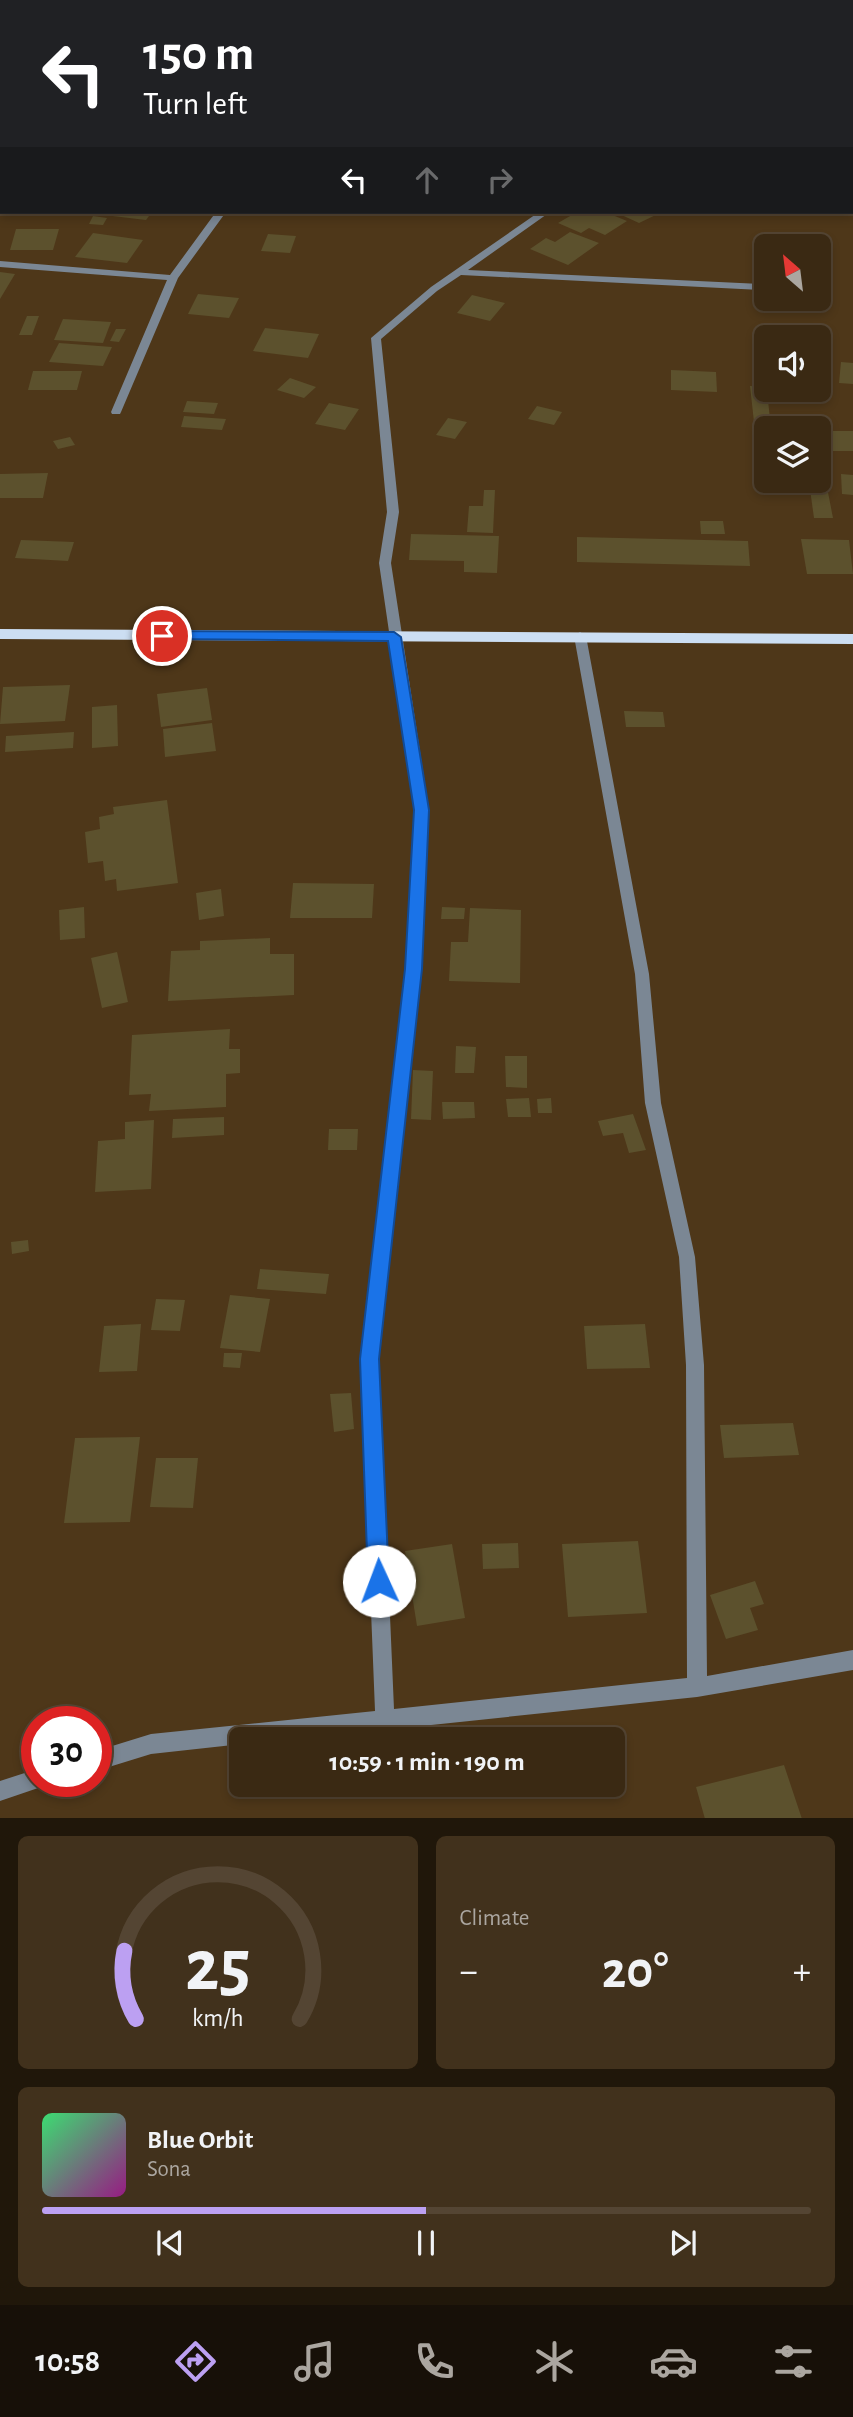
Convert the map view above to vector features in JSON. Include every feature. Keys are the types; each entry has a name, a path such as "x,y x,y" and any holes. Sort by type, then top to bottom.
{"highway":[{"path":"0,634 853,639"}],"street":[{"path":"116,412 173,278 220,214"},
{"path":"385,1720 370,1359 413,969 422,810 384,563 393,512 376,338 458,272 542,214"},
{"path":"0,264 173,278"},
{"path":"458,272 754,287"},
{"path":"580,636 642,974 653,1103 687,1257 695,1365 697,1687"},
{"path":"112,1756 152,1744 697,1687 853,1660"},
{"path":"0,1791 21,1784"}],"building":[{"path":"105,214 150,214 146,220"},
{"path":"574,214 610,214 627,221 605,235 589,228 581,233 558,223"},
{"path":"619,214 658,214 639,223"},
{"path":"93,216 107,218 103,225 89,224"},
{"path":"16,229 59,229 53,250 10,250"},
{"path":"570,232 599,243 568,265 530,249 546,238 555,242"},
{"path":"93,233 143,240 127,263 75,257"},
{"path":"268,234 296,236 290,253 261,251"},
{"path":"0,272 15,274 0,299"},
{"path":"198,294 239,298 229,318 188,314"},
{"path":"472,295 505,303 490,321 457,313"},
{"path":"27,316 39,316 32,335 19,335"},
{"path":"63,319 111,322 103,343 54,340"},
{"path":"265,328 319,334 308,358 253,351"},
{"path":"116,329 126,329 119,342 110,341"},
{"path":"59,343 112,347 103,366 49,362"},
{"path":"841,362 853,363 853,384 839,383"},
{"path":"671,370 716,372 717,392 671,390"},
{"path":"33,371 82,371 77,390 28,390"},
{"path":"290,378 316,387 304,398 277,390"},
{"path":"750,386 754,386 754,402 768,402 770,416 754,416 754,422"},
{"path":"187,401 218,403 214,414 183,412"},
{"path":"329,403 359,409 345,430 315,424"},
{"path":"537,406 562,412 554,425 528,419"},
{"path":"184,416 226,419 222,430 181,427"},
{"path":"448,418 467,422 455,439 436,435"},
{"path":"831,431 853,431 853,451 831,451"},
{"path":"70,437 75,445 58,449 53,441"},
{"path":"48,473 43,498 0,498 0,474"},
{"path":"841,474 853,475 853,495 842,494"},
{"path":"484,490 495,490 493,533 467,532 469,506 483,506"},
{"path":"811,493 828,493 833,518 814,518"},
{"path":"700,521 723,521 725,534 701,534"},
{"path":"411,534 499,536 497,573 464,572 464,561 409,560"},
{"path":"577,537 748,541 750,566 577,562"},
{"path":"801,539 849,540 853,574 807,574"},
{"path":"21,540 74,542 68,561 15,558"},
{"path":"70,685 65,721 0,724 3,687"},
{"path":"207,688 212,720 161,727 157,694"},
{"path":"117,705 118,746 92,748 92,707"},
{"path":"624,711 663,712 665,727 626,727"},
{"path":"212,723 216,751 165,757 163,729"},
{"path":"74,732 73,748 5,752 6,736"},
{"path":"167,800 178,883 117,891 116,879 105,881 103,861 88,863 85,832 100,829 99,817 114,814 113,807"},
{"path":"293,883 374,884 372,918 290,918"},
{"path":"221,889 224,916 199,920 196,893"},
{"path":"84,907 85,938 60,940 59,910"},
{"path":"442,907 465,908 464,919 441,919"},
{"path":"470,908 521,910 520,983 449,981 451,942 468,942"},
{"path":"270,938 270,954 294,954 294,995 168,1001 171,951 200,950 200,941"},
{"path":"117,952 128,1002 102,1008 91,958"},
{"path":"230,1029 229,1049 240,1049 240,1073 226,1074 226,1107 149,1111 151,1094 129,1095 132,1035"},
{"path":"456,1046 476,1047 474,1073 455,1073"},
{"path":"505,1056 527,1056 527,1088 506,1087"},
{"path":"413,1070 433,1071 431,1120 411,1119"},
{"path":"529,1098 531,1117 508,1117 506,1099"},
{"path":"551,1098 552,1113 538,1113 537,1099"},
{"path":"442,1102 474,1102 475,1118 443,1119"},
{"path":"633,1114 646,1150 629,1153 623,1133 603,1136 598,1121"},
{"path":"224,1117 224,1135 172,1138 173,1119"},
{"path":"154,1120 151,1189 95,1192 98,1141 125,1139 125,1122"},
{"path":"329,1129 358,1129 357,1150 328,1150"},
{"path":"28,1240 29,1251 12,1254 11,1242"},
{"path":"260,1269 329,1274 326,1294 257,1289"},
{"path":"230,1295 270,1299 260,1352 220,1348"},
{"path":"156,1299 185,1300 180,1331 151,1330"},
{"path":"141,1324 137,1371 99,1372 104,1326"},
{"path":"645,1324 650,1368 587,1369 584,1326"},
{"path":"224,1353 242,1353 240,1368 223,1367"},
{"path":"351,1393 354,1429 334,1432 330,1394"},
{"path":"793,1423 799,1455 724,1458 720,1425"},
{"path":"140,1437 130,1522 64,1523 75,1438"},
{"path":"156,1458 198,1458 193,1508 150,1507"},
{"path":"638,1541 647,1613 568,1617 562,1544"},
{"path":"518,1543 519,1568 483,1569 482,1544"},
{"path":"452,1544 465,1618 417,1626 405,1551"},
{"path":"755,1581 764,1604 750,1608 758,1630 726,1639 710,1595"},
{"path":"784,1765 802,1818 705,1818 696,1787"}],"route":[{"path":"162,636 394,637 422,810 413,969 370,1359 379,1581"}]}
